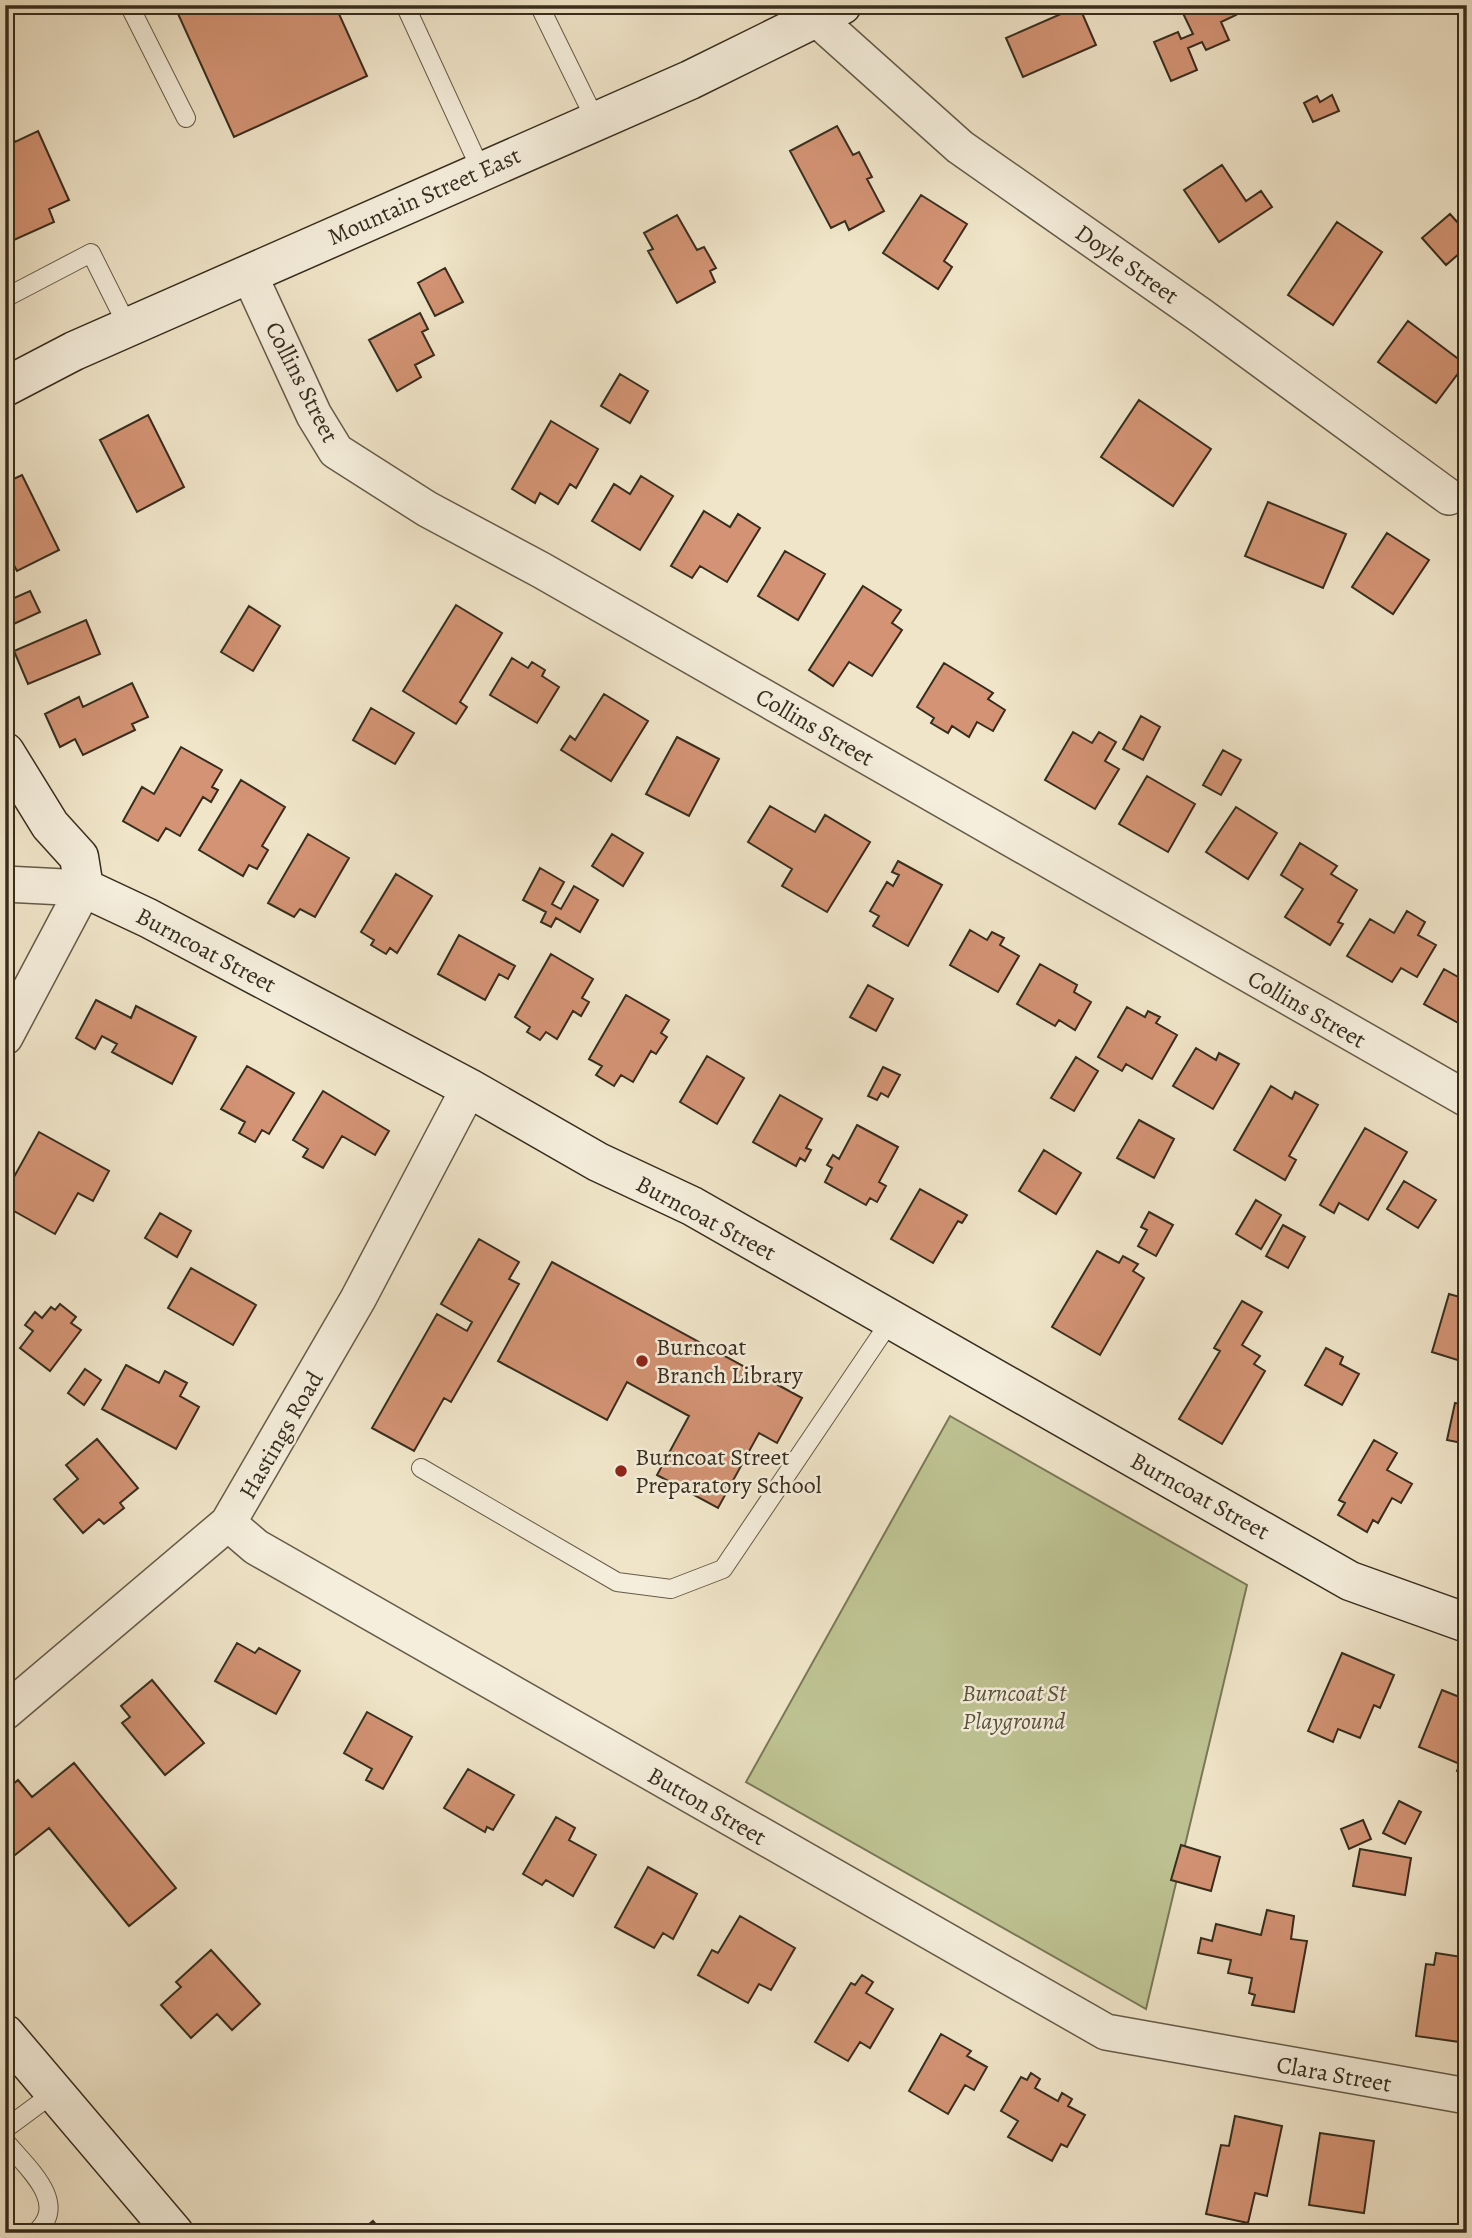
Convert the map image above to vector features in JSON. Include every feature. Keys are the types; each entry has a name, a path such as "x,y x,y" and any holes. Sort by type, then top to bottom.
{"main road":[{"name":"Mountain Street East","path":"5,387 74,351 690,80 829,12"},
{"path":"5,752 50,825 79,858 84,888"},
{"name":"Burncoat Street","path":"84,888 148,918 469,1088 598,1162 692,1206 1350,1581 1467,1623"},
{"path":"5,2034 174,2233"}],"street":[{"name":"Doyle Street","path":"829,12 960,147 1200,315 1448,497"},
{"name":"Collins Street","path":"249,274 314,415 336,451 427,509 541,570 1467,1099"},
{"path":"5,884 84,888 5,1037"},
{"name":"Hastings Road","path":"5,1712 228,1523 358,1299 469,1088"},
{"name":"Button Street","path":"228,1523 256,1548 1106,2032 1202,2049"},
{"name":"Clara Street","path":"1202,2049 1467,2096"}],"lane":[{"path":"129,5 186,118"},
{"path":"405,5 481,170"},
{"path":"539,5 596,121"},
{"path":"5,298 91,253 128,327"},
{"path":"421,1468 617,1582 671,1589 723,1569 891,1320"},
{"path":"5,2129 55,2092"},
{"path":"5,2141 48,2194 50,2213 41,2229"}],"green space":[{"name":"Burncoat St Playground","path":"950,1416 1247,1585 1146,2009 746,1782"}],"building":[{"path":"174,5 335,5 367,76 234,137"},
{"path":"1179,5 1232,5 1236,15 1221,22 1229,40 1206,50 1202,42 1188,48 1197,70 1171,81 1154,42 1178,32 1181,39 1193,34"},
{"path":"1079,6 1096,45 1023,77 1006,38"},
{"path":"1332,95 1339,111 1313,122 1304,103 1317,96 1320,102"},
{"path":"837,126 853,155 859,152 872,177 867,179 884,211 849,230 845,221 831,228 790,151"},
{"path":"38,131 69,200 49,209 54,222 5,244 5,137 11,134 15,142"},
{"path":"1222,165 1246,201 1261,191 1272,207 1219,242 1184,190"},
{"path":"921,195 967,224 944,261 952,267 938,289 883,253"},
{"path":"1450,214 1467,233 1467,247 1446,265 1422,238"},
{"path":"677,215 697,250 704,247 716,268 710,271 715,282 677,303 648,251 653,249 644,233"},
{"path":"1337,222 1382,252 1333,325 1288,295"},
{"path":"445,268 463,302 435,316 418,283"},
{"path":"420,313 428,329 422,332 434,355 415,365 421,377 397,391 369,340"},
{"path":"1408,321 1465,364 1436,403 1378,362"},
{"path":"620,374 648,391 630,423 601,406"},
{"path":"1139,400 1211,449 1173,506 1101,457"},
{"path":"148,415 184,487 137,512 100,440"},
{"path":"551,421 598,449 576,488 570,484 558,504 540,493 535,503 512,489"},
{"path":"22,475 59,550 17,571 5,548 5,483"},
{"path":"641,476 673,496 640,550 592,521 614,484 630,494"},
{"path":"1268,502 1346,534 1323,588 1245,556"},
{"path":"704,511 730,527 738,514 760,528 727,582 700,566 692,578 671,566"},
{"path":"1387,533 1429,560 1393,614 1352,587"},
{"path":"785,551 825,574 798,620 758,596"},
{"path":"863,586 901,610 892,623 902,630 872,676 849,662 833,686 809,670"},
{"path":"30,591 40,612 5,628 5,602"},
{"path":"456,605 502,633 460,702 467,707 456,724 403,691"},
{"path":"249,606 280,626 253,671 221,652"},
{"path":"86,620 100,654 28,684 14,651"},
{"path":"512,658 528,668 532,662 545,670 542,676 559,687 537,723 490,695"},
{"path":"944,663 993,693 988,699 1005,710 993,731 977,722 969,737 952,726 948,733 931,723 934,718 917,707"},
{"path":"132,683 148,717 132,724 135,730 83,755 75,739 60,747 45,714 79,697 83,707"},
{"path":"604,694 648,721 611,781 561,750 570,736 575,740"},
{"path":"371,708 414,733 395,764 353,740"},
{"path":"1141,716 1160,727 1143,760 1123,749"},
{"path":"1073,732 1092,743 1099,732 1116,742 1105,761 1119,769 1095,809 1045,780"},
{"path":"677,737 719,759 689,816 646,794"},
{"path":"181,747 222,770 212,787 218,790 211,802 203,797 180,836 166,828 158,841 123,821 142,787 154,794"},
{"path":"1223,750 1241,760 1221,795 1203,785"},
{"path":"1147,776 1195,804 1168,852 1119,824"},
{"path":"241,780 285,807 262,846 268,850 257,869 249,865 243,876 199,850"},
{"path":"770,806 815,832 825,815 870,842 827,912 782,886 792,869 748,842"},
{"path":"1236,807 1277,833 1248,879 1206,852"},
{"path":"308,834 349,858 315,917 300,909 294,917 268,903"},
{"path":"612,834 643,853 623,886 592,866"},
{"path":"1300,843 1337,866 1331,874 1357,890 1338,922 1343,924 1330,945 1285,917 1303,889 1281,875"},
{"path":"898,861 942,885 908,946 873,926 879,916 870,911 887,882 893,886 899,875 892,872"},
{"path":"540,868 564,882 552,904 561,909 574,886 598,900 580,932 556,918 551,927 541,922 546,912 523,900"},
{"path":"396,874 432,896 397,953 390,948 386,954 371,945 374,940 361,932"},
{"path":"1407,911 1425,922 1418,935 1436,945 1417,977 1401,968 1392,982 1347,956 1370,919 1394,933"},
{"path":"970,930 987,940 992,932 1004,938 1000,945 1019,956 998,992 950,965"},
{"path":"459,935 515,966 508,979 499,974 485,1000 438,974"},
{"path":"551,954 593,979 582,998 589,1002 581,1016 573,1011 557,1039 546,1032 540,1040 527,1032 530,1027 515,1017"},
{"path":"1040,964 1077,985 1074,992 1091,1002 1075,1030 1059,1020 1055,1026 1017,1004"},
{"path":"1444,969 1467,982 1467,1012 1460,1024 1424,1004"},
{"path":"868,985 893,999 876,1031 850,1017"},
{"path":"626,995 669,1020 661,1033 667,1037 656,1054 651,1051 633,1082 621,1075 614,1086 596,1075 602,1066 589,1059"},
{"path":"96,1000 131,1018 136,1006 196,1037 172,1084 112,1052 117,1044 102,1036 95,1049 76,1038"},
{"path":"1127,1007 1145,1017 1148,1011 1160,1017 1156,1023 1177,1035 1152,1079 1126,1064 1122,1071 1098,1057"},
{"path":"1196,1048 1216,1060 1219,1053 1239,1064 1213,1109 1173,1086"},
{"path":"707,1056 744,1078 717,1124 680,1102"},
{"path":"1076,1057 1098,1071 1074,1111 1051,1098"},
{"path":"247,1066 294,1093 269,1134 262,1130 255,1142 239,1133 245,1122 221,1109"},
{"path":"883,1067 900,1075 888,1097 881,1093 877,1100 868,1096"},
{"path":"1271,1086 1292,1099 1295,1092 1318,1105 1289,1156 1296,1160 1285,1180 1234,1150"},
{"path":"323,1091 389,1131 375,1155 342,1136 323,1168 303,1157 308,1149 293,1140"},
{"path":"780,1095 822,1119 806,1148 811,1150 805,1161 800,1158 796,1166 753,1142"},
{"path":"1139,1120 1174,1139 1154,1178 1117,1158"},
{"path":"857,1125 898,1147 879,1182 886,1186 877,1202 870,1198 866,1205 825,1182 832,1168 827,1165 833,1155 839,1159"},
{"path":"1365,1128 1407,1152 1368,1220 1339,1203 1334,1213 1320,1205"},
{"path":"39,1132 109,1171 93,1201 78,1193 55,1234 5,1206 5,1193"},
{"path":"1044,1150 1081,1173 1056,1214 1019,1191"},
{"path":"1404,1181 1436,1200 1418,1228 1387,1209"},
{"path":"920,1189 967,1215 962,1223 958,1221 933,1263 891,1239"},
{"path":"1256,1200 1281,1215 1261,1249 1236,1234"},
{"path":"1149,1212 1173,1225 1156,1256 1138,1246 1147,1230 1141,1227"},
{"path":"160,1213 191,1231 177,1257 145,1238"},
{"path":"1283,1225 1305,1237 1288,1268 1266,1256"},
{"path":"479,1239 519,1262 509,1279 519,1284 451,1402 444,1398 414,1451 372,1428 437,1314 467,1331 472,1322 441,1304"},
{"path":"1097,1251 1119,1263 1123,1256 1138,1264 1133,1271 1144,1278 1100,1355 1052,1327"},
{"path":"552,1262 802,1398 777,1443 759,1433 718,1508 657,1475 689,1416 627,1382 607,1420 498,1361"},
{"path":"191,1268 256,1305 233,1345 168,1308"},
{"path":"1449,1294 1467,1299 1467,1363 1432,1352"},
{"path":"1242,1301 1262,1312 1242,1345 1260,1356 1254,1364 1265,1371 1222,1444 1179,1419 1220,1351 1214,1348"},
{"path":"60,1304 76,1317 71,1323 81,1330 50,1371 20,1348 33,1331 25,1325 35,1312 42,1318 51,1307 55,1310"},
{"path":"1326,1348 1343,1357 1340,1364 1359,1374 1342,1405 1305,1385"},
{"path":"126,1365 159,1383 165,1371 187,1383 180,1396 199,1407 176,1449 102,1409"},
{"path":"85,1369 101,1380 84,1405 68,1393"},
{"path":"1455,1403 1467,1405 1467,1444 1447,1440"},
{"path":"97,1439 138,1488 120,1503 124,1508 104,1524 99,1519 83,1533 54,1499 78,1479 66,1465"},
{"path":"1374,1440 1397,1453 1387,1470 1412,1484 1401,1503 1392,1498 1378,1523 1373,1520 1367,1532 1338,1515 1345,1503 1339,1500"},
{"path":"237,1643 255,1653 259,1648 300,1671 276,1714 215,1681"},
{"path":"1342,1653 1394,1675 1380,1708 1374,1705 1360,1738 1338,1729 1333,1742 1308,1731"},
{"path":"152,1680 204,1743 165,1775 122,1723 130,1717 121,1706"},
{"path":"1442,1690 1467,1700 1467,1775 1457,1771 1460,1764 1419,1747"},
{"path":"367,1712 412,1737 383,1789 366,1780 372,1769 344,1753"},
{"path":"74,1763 176,1888 129,1926 49,1828 5,1863 5,1791 18,1780 32,1797"},
{"path":"468,1769 514,1795 493,1830 487,1827 485,1832 444,1808"},
{"path":"1399,1801 1421,1812 1405,1844 1383,1833"},
{"path":"556,1817 575,1828 569,1840 596,1855 573,1896 546,1880 542,1885 523,1874"},
{"path":"1363,1820 1371,1839 1349,1849 1341,1829"},
{"path":"1181,1845 1220,1857 1211,1891 1171,1880"},
{"path":"1360,1849 1411,1858 1405,1895 1353,1886"},
{"path":"648,1867 697,1894 673,1939 663,1933 654,1948 615,1927"},
{"path":"1267,1910 1294,1916 1291,1939 1307,1941 1294,2012 1252,2005 1255,1995 1249,1993 1252,1978 1228,1973 1231,1960 1198,1953 1201,1938 1212,1941 1216,1924 1261,1935"},
{"path":"740,1916 795,1948 771,1990 759,1984 748,2003 698,1975 712,1950 718,1953"},
{"path":"211,1950 260,2004 232,2030 217,2014 191,2038 161,2005 181,1987 176,1982"},
{"path":"1436,1953 1462,1957 1460,1970 1467,1971 1467,2043 1416,2036 1426,1964 1434,1965"},
{"path":"862,1975 873,1982 866,1993 893,2009 870,2048 860,2042 848,2061 815,2042 851,1983 855,1985"},
{"path":"941,2034 971,2051 967,2056 987,2067 974,2090 965,2085 948,2114 909,2091"},
{"path":"1031,2073 1040,2079 1035,2088 1058,2101 1062,2093 1072,2099 1068,2106 1085,2115 1067,2147 1061,2144 1052,2161 1008,2137 1018,2121 1001,2111 1021,2077 1027,2080"},
{"path":"1235,2116 1282,2126 1267,2196 1255,2193 1248,2223 1206,2214 1221,2145 1229,2146"},
{"path":"1320,2133 1374,2141 1364,2213 1309,2205"},
{"path":"373,2221 383,2233 358,2233"}],"place":[{"name":"Burncoat Branch Library","path":"642,1361"},
{"name":"Burncoat Street Preparatory School","path":"621,1471"}]}
